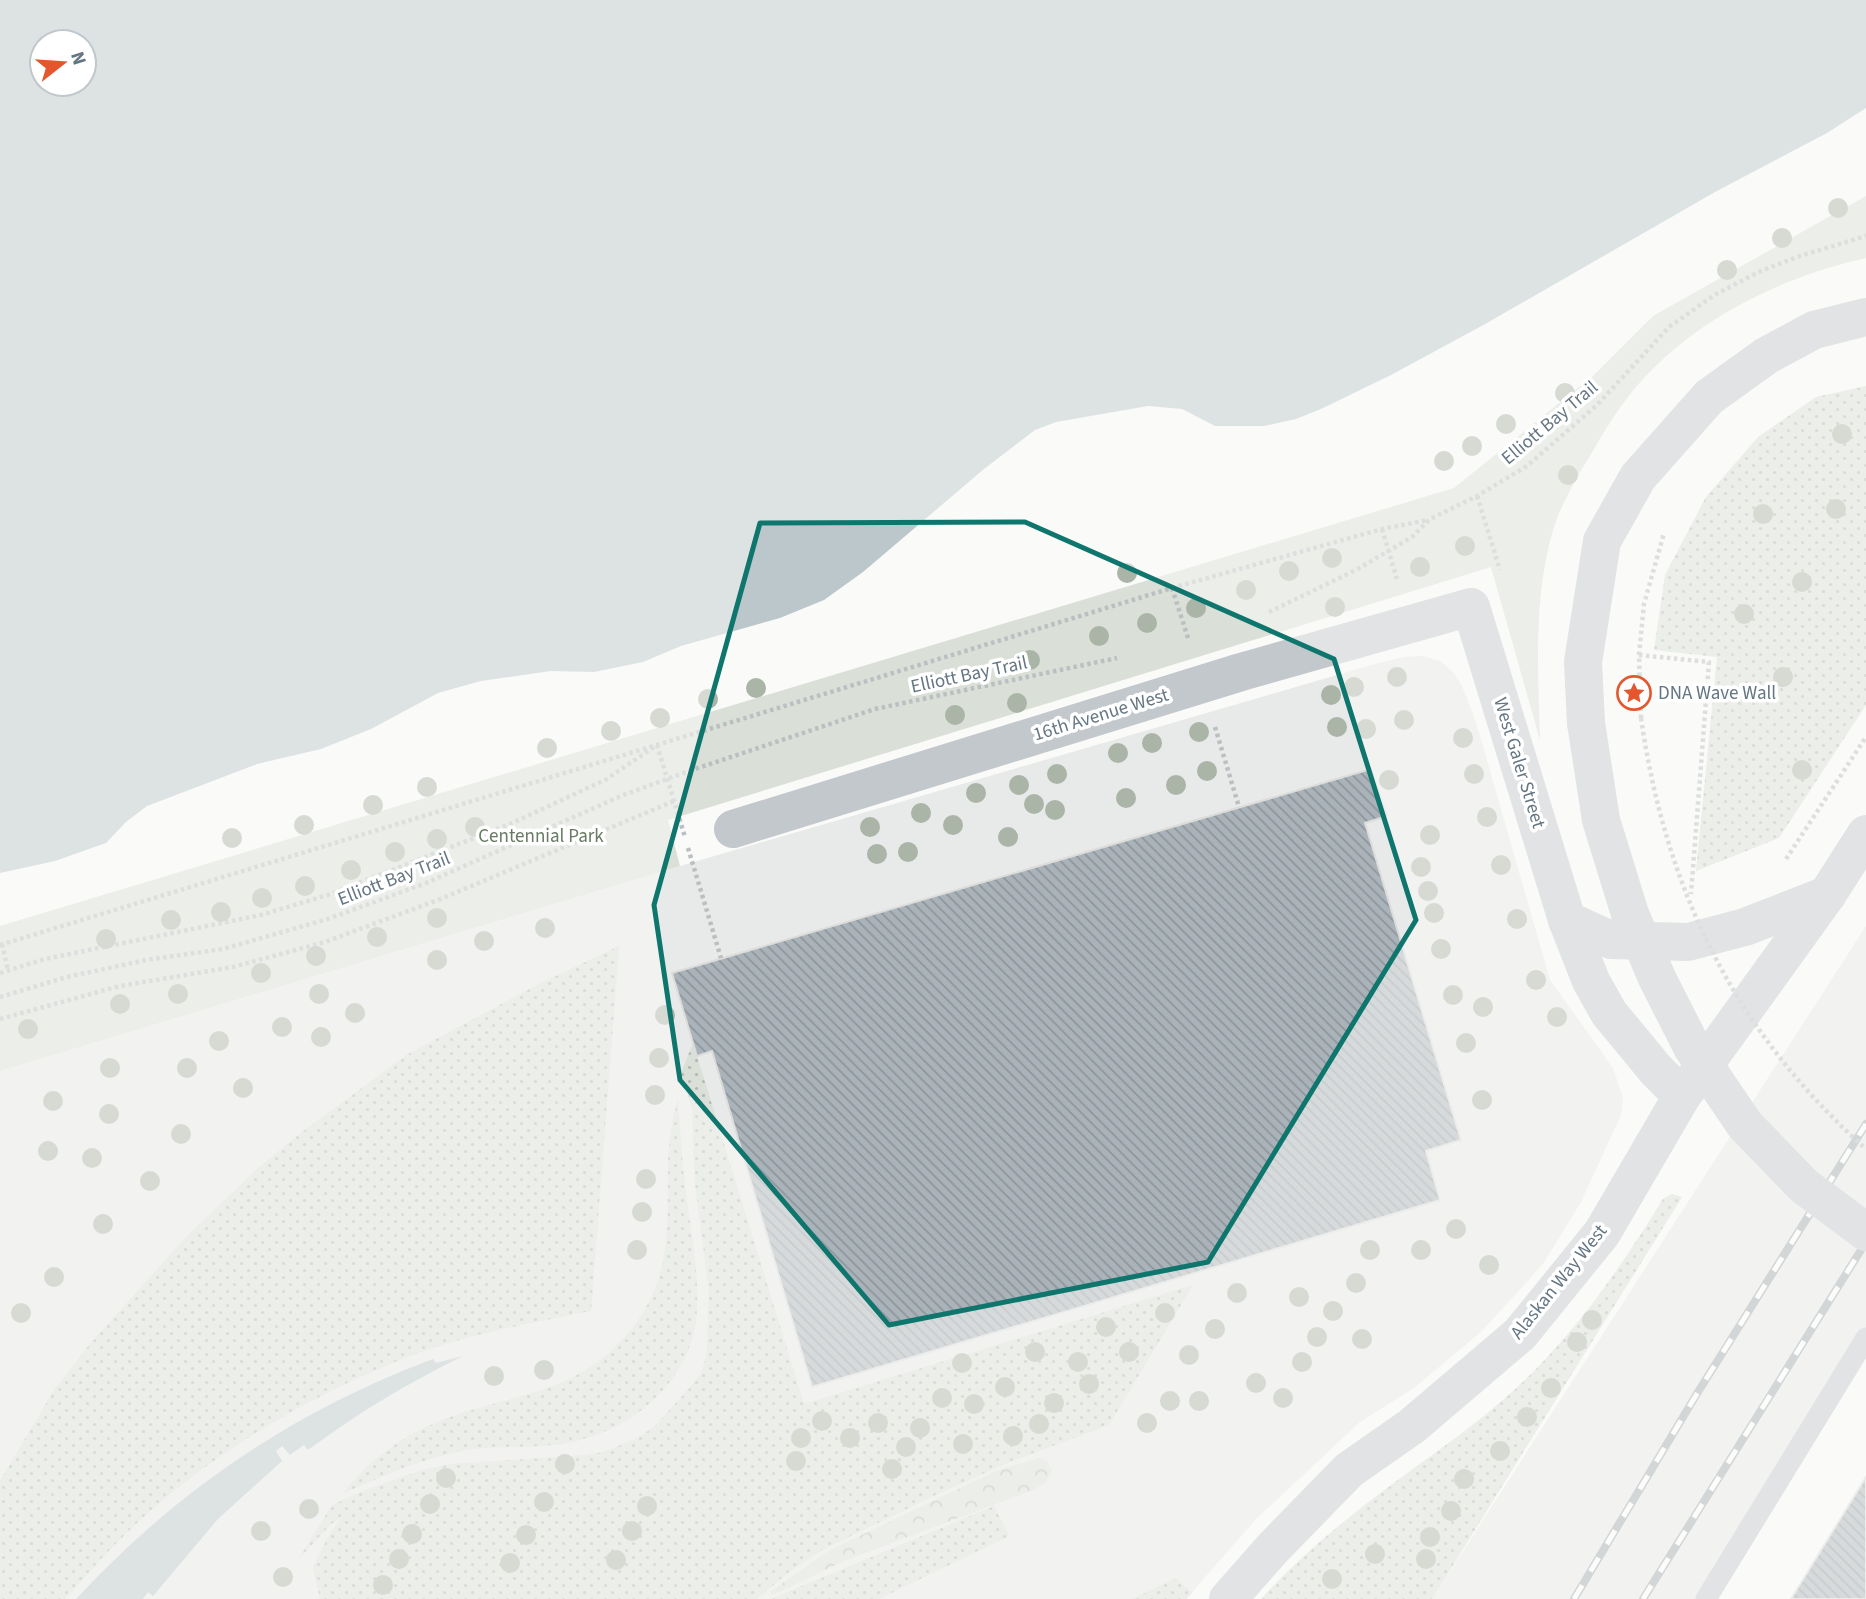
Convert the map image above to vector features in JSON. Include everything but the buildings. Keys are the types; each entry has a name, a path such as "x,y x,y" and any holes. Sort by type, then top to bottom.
{"street":[{"path":"1866,317 1814,330 1766,355 1709,397 1637,477 1602,541 1583,662 1586,723 1601,820 1630,914 1657,978 1692,1047 1745,1125 1804,1186 1866,1231"},
{"name":"16th Avenue West","path":"733,828 1241,672 1471,607"},
{"name":"West Galer Street","path":"1471,607 1567,920 1591,981 1609,1013 1656,1070 1682,1096"},
{"name":"Alaskan Way West","path":"1228,1599 1349,1470 1412,1426 1520,1334 1602,1233 1682,1096 1826,895 1866,834"},
{"path":"1567,920 1611,940 1688,942 1745,927 1826,895"}],"lane":[{"path":"1706,1599 1866,1338"}],"path":[{"name":"Elliott Bay Trail","path":"1259,616 1356,570 1412,537 1430,519 1478,496 1527,466 1598,404 1669,327 1716,294 1761,271 1866,236"},
{"path":"8,970 1,945 1172,588 1382,529 1430,519"},
{"path":"1382,529 1399,584"},
{"path":"1666,529 1644,604 1639,654 1641,718 1648,763 1679,877 1735,995 1811,1095 1866,1149"},
{"path":"1172,588 1191,648"},
{"path":"1176,643 1200,635"},
{"path":"1639,654 1710,662 1690,910"},
{"name":"Elliott Bay Trail","path":"0,997 67,977 146,960 223,949 328,919 426,883 621,796 874,709 1126,656"},
{"path":"1212,718 1239,807"},
{"path":"0,973 45,959 261,915 328,895 522,819 605,780 657,745"},
{"path":"0,1020 120,986 233,967 325,942 438,900 674,801"}],"highlighted area":[{"path":"1025,522 1334,659 1416,920 1208,1262 889,1325 680,1080 654,905 760,523"}],"shaded area":[{"path":"0,0 1866,0 1866,108 1827,133 1715,192 1487,323 1321,409 1296,419 1264,426 1215,426 1182,409 1148,406 1056,422 1035,430 984,469 863,572 824,600 780,618 681,646 643,662 594,672 551,671 481,681 438,693 371,729 321,749 257,764 147,806 126,822 106,843 55,861 0,873"},
{"path":"1423,656 1440,661 1453,672 1462,686 1476,722 1550,980 1613,1068 1623,1098 1621,1115 1581,1202 1543,1264 1481,1332 1414,1388 1360,1422 1256,1519 1186,1599 0,1599 0,1071 680,866 1375,664 1404,657"},
{"path":"1866,926 1866,1338 1706,1599 1432,1599"},
{"path":"463,1356 384,1399 308,1450 304,1445 290,1455 282,1446 276,1451 282,1461 218,1519 153,1596 148,1592 143,1599 76,1599 155,1523 197,1489 286,1429 382,1380 433,1359 436,1363"}],"green space":[{"name":"Centennial Park","path":"1866,196 1866,258 1804,276 1774,288 1717,318 1665,357 1642,380 1602,435 1556,520 1547,556 1538,634 1540,740 1491,567 668,820 680,866 0,1071 0,926 1454,488 1594,375 1653,316"},
{"path":"1866,386 1866,705 1779,838 1696,871 1717,657 1654,650 1665,575 1706,497 1758,437 1816,397"},
{"path":"619,946 591,1311 454,1341 373,1371 336,1389 264,1428 197,1473 126,1534 65,1599 0,1599 0,1481 54,1390 90,1344 186,1237 256,1170 302,1132 408,1054 539,984"},
{"path":"693,1043 804,1404 1193,1285 1109,1425 1012,1461 822,1550 789,1572 757,1599 320,1599 313,1567 329,1535 342,1517 331,1524 298,1560 332,1505 422,1470 451,1464 603,1452 636,1439 655,1426 702,1371 707,1352 709,1291 695,1185 692,1110 681,1073"},
{"path":"678,1099 696,1266 697,1310 693,1335 672,1380 636,1414 591,1437 555,1445 450,1453 403,1468 342,1494 379,1456 412,1434 450,1417 527,1395 576,1376 599,1361 627,1335 646,1307 661,1268 667,1223 669,1146"},
{"path":"1672,1194 1682,1197 1432,1599 1261,1599 1309,1551 1478,1421 1528,1377 1591,1305 1663,1199"},
{"path":"1040,1458 1047,1461 1052,1472 1045,1483 1035,1489 844,1561 775,1594 770,1592 830,1550 996,1471"},
{"path":"994,1506 1009,1536 879,1599 771,1599"},
{"path":"1176,1578 1192,1593 1186,1599 1132,1599"}],"railway":[{"path":"1574,1599 1698,1392 1866,1124"},
{"path":"1643,1599 1866,1242"}],"place":[{"name":"DNA Wave Wall","path":"1634,693"}]}
